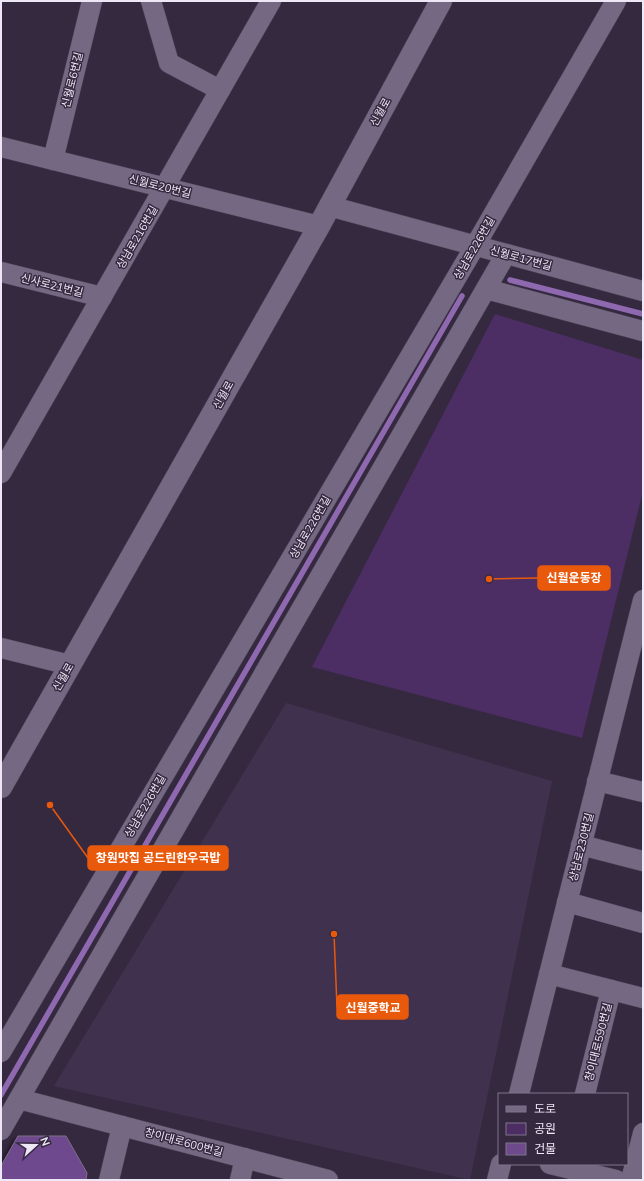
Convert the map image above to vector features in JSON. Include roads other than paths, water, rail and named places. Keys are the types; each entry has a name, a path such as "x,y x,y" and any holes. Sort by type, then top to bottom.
{"street":[{"name":"신월로6번길","path":"53,160 92,1"},
{"path":"151,1 169,63 220,90"},
{"name":"상남로216번길","path":"1,473 271,1"},
{"name":"신월로","path":"1,787 319,226 441,1"},
{"name":"상남로226번길","path":"1,1052 475,246 616,1"},
{"name":"신월로20번길","path":"1,147 319,226"},
{"name":"신월로17번길","path":"329,206 643,291"},
{"path":"1,1130 506,254"},
{"name":"신사로21번길","path":"1,272 102,297"},
{"path":"486,289 643,331"},
{"name":"상남로230번길","path":"519,1093 643,600"},
{"path":"1,648 70,665"},
{"path":"597,781 643,792"},
{"path":"581,845 643,861"},
{"path":"567,902 643,923"},
{"name":"창이대로590번길","path":"549,974 643,998"},
{"name":"창이대로590번길","path":"585,1093 611,990"},
{"name":"창이대로600번길","path":"19,1099 328,1180"},
{"path":"109,1180 122,1126"},
{"path":"631,1180 643,1133"},
{"path":"240,1180 246,1158"},
{"path":"497,1180 501,1165"},
{"path":"562,1165 616,1180"}],"waterway":[{"path":"510,280 643,314"},
{"path":"1,1095 462,296"}],"place":[{"name":"신월운동장","path":"489,579"},
{"name":"창원맛집 공드린한우국밥","path":"50,805"},
{"name":"신월중학교","path":"334,934"}]}
